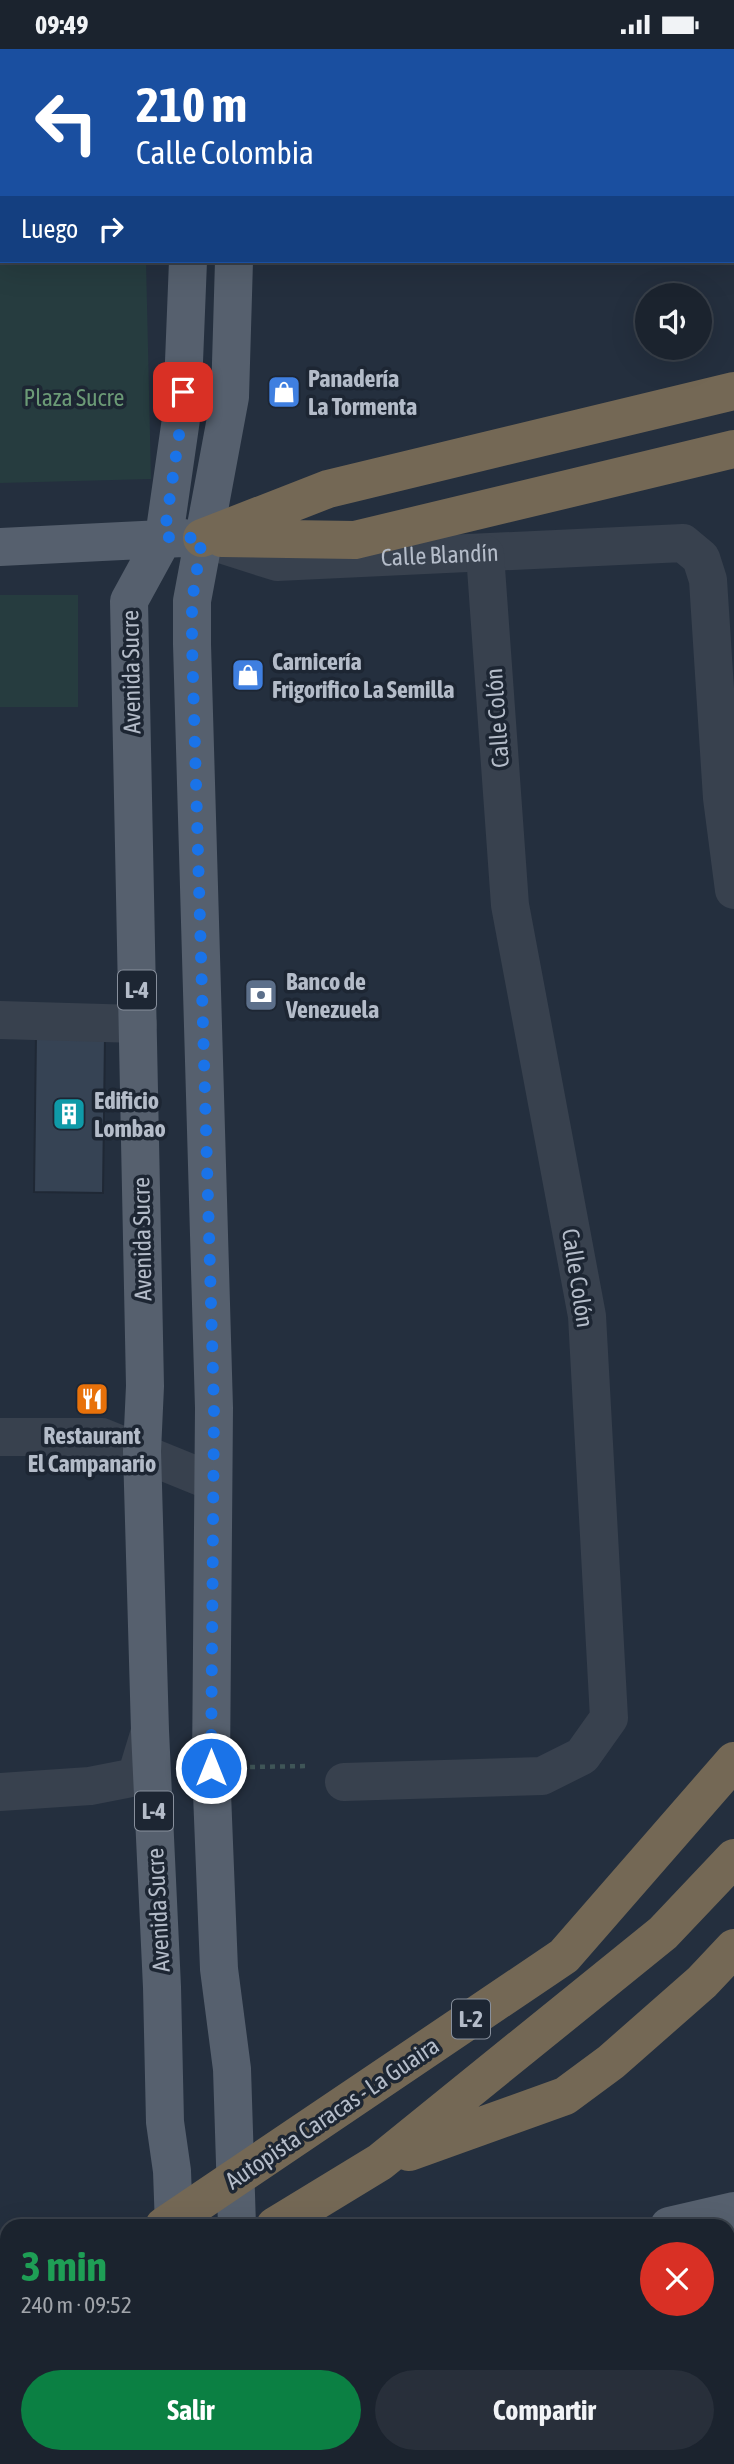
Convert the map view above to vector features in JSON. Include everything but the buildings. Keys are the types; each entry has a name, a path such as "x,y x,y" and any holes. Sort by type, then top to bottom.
{"highway":[{"path":"202,538 328,489 734,391"},
{"path":"202,538 355,540 734,449"},
{"name":"Autopista Caracas - La Guaira","path":"174,2219 564,1956 734,1761"},
{"name":"L-2","path":"286,2219 380,2162 663,1933 734,1859"},
{"path":"380,2162 565,2096 611,2063 702,1982 734,1948"}],"main road":[{"name":"Avenida Sucre","path":"174,2219 172,2171 164,2122 162,1987 150,1731 142,1451 145,1386 129,601 164,537 182,412 188,263"},
{"path":"234,263 230,397 192,601 192,644 214,1408 211,1768 219,1969 232,2069 237,2219"},
{"path":"0,547 164,537 202,538"},
{"path":"699,2219 734,2211"}],"street":[{"name":"Calle Blandín","path":"202,538 276,562 683,543 701,558 708,580 722,797 734,890"},
{"name":"Calle Colón","path":"344,1782 542,1776 582,1756 609,1718 587,1316 510,905 485,554"},
{"path":"0,1020 138,1024"},
{"path":"0,1437 102,1437 213,1482"},
{"path":"0,1792 90,1786 136,1777 150,1731"}],"path":[{"path":"211,1768 337,1766 344,1782"}],"green space":[{"name":"Plaza Sucre","path":"0,263 146,263 151,479 0,483"},
{"path":"0,595 78,595 78,707 0,707"}],"place":[{"name":"Panadería La Tormenta","path":"284,392"},
{"name":"Carnicería Frigorifico La Semilla","path":"248,675"},
{"name":"Banco de Venezuela","path":"261,995"},
{"name":"Edificio Lombao","path":"69,1114"},
{"name":"Restaurant El Campanario","path":"92,1399"}],"route":[{"path":"183,392 164,537 202,538 192,601 192,644 214,1408 211,1768"}]}
